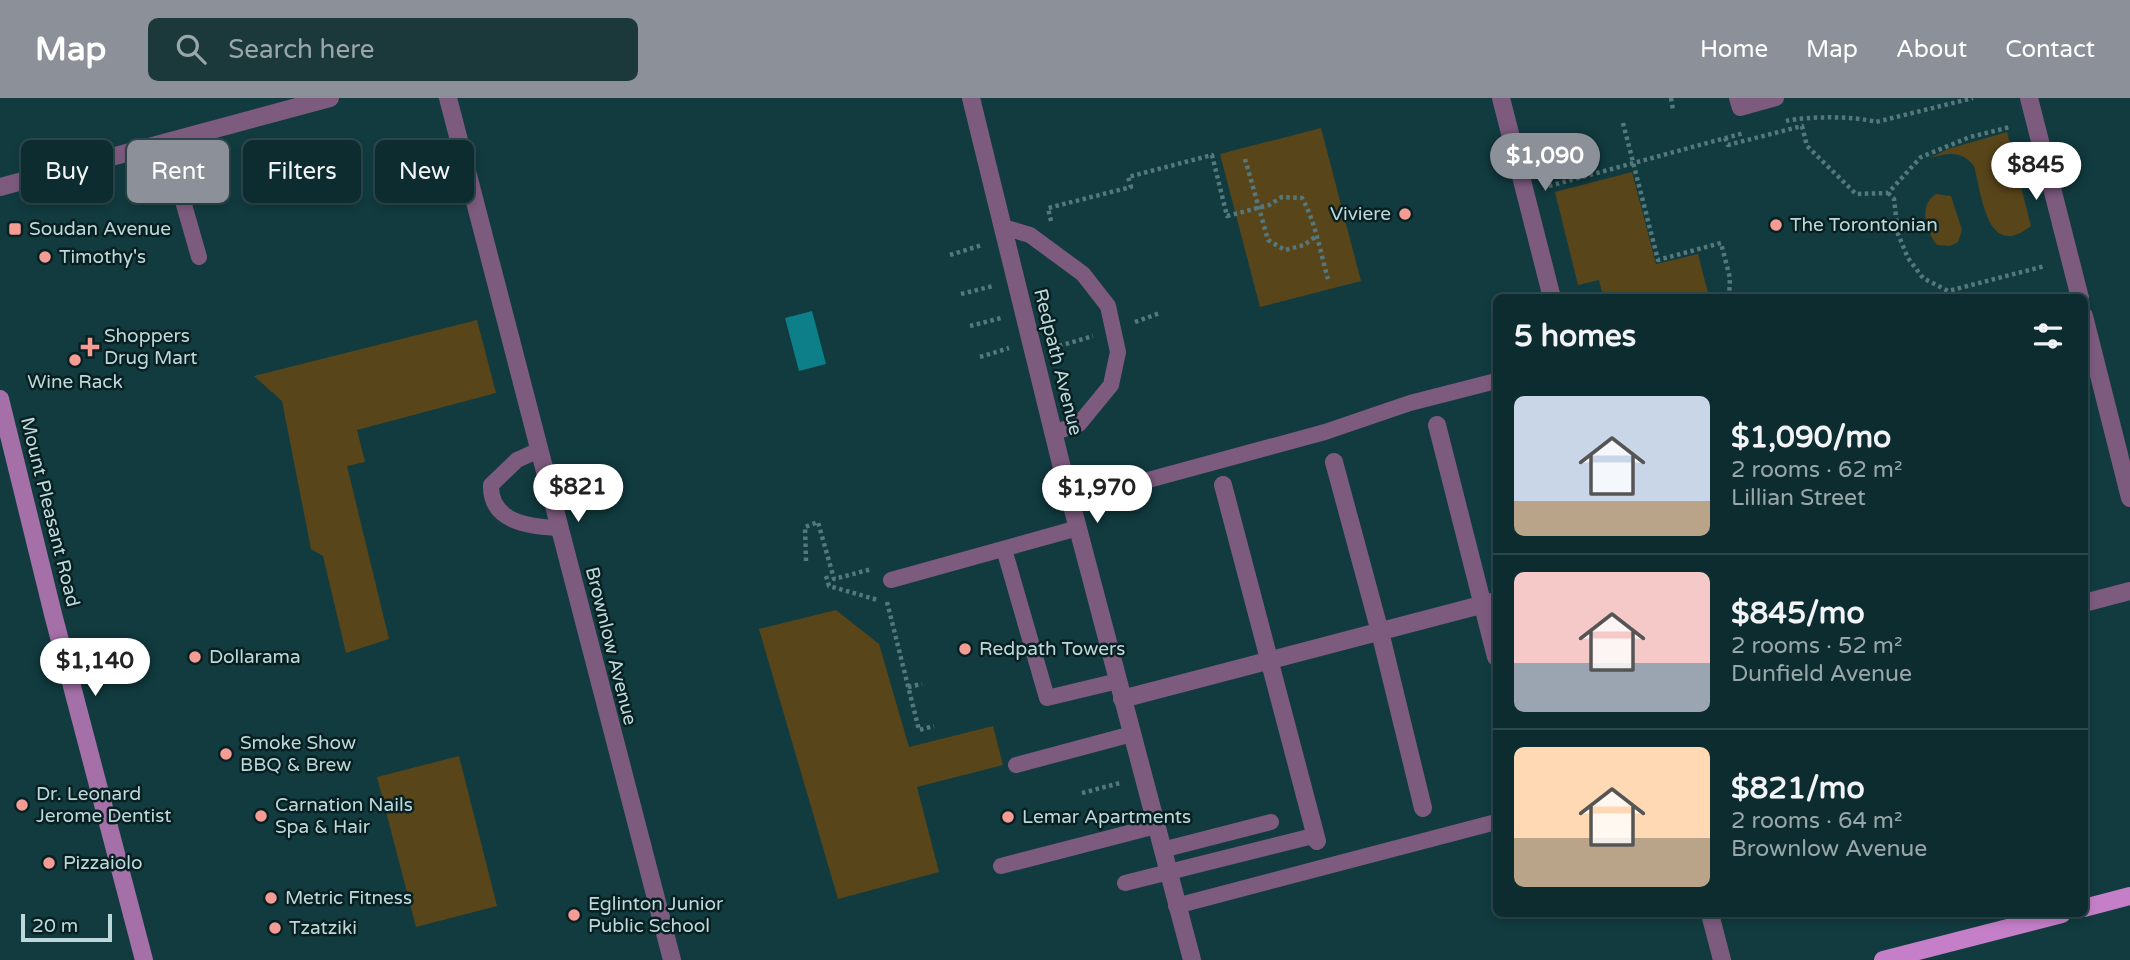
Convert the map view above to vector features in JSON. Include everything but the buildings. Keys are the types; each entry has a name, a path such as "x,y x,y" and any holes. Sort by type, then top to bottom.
{"main road":[{"name":"Mount Pleasant Road","path":"0,399 53,614 144,960"},
{"path":"2088,907 2130,896"},
{"path":"1883,960 2050,917"}],"street":[{"path":"173,140 330,98"},
{"name":"Brownlow Avenue","path":"448,98 671,960"},
{"name":"Redpath Avenue","path":"971,98 1071,501 1192,960"},
{"path":"1501,98 1551,294"},
{"path":"2029,98 2079,294"},
{"path":"0,187 127,153"},
{"path":"2088,332 2130,498"},
{"path":"1437,425 1490,603 1493,630"},
{"path":"1334,462 1380,632 1423,808"},
{"path":"1223,485 1271,660 1314,839"},
{"path":"2088,602 2130,592"},
{"path":"1122,699 1490,603"},
{"path":"1711,917 1722,960"}],"lane":[{"path":"1737,98 1740,108 1776,98"},
{"path":"184,203 200,257"},
{"path":"1003,227 1030,235 1083,274 1108,306 1118,352 1111,385 1079,424 1054,433"},
{"path":"1071,501 1325,432 1410,404 1493,382"},
{"path":"539,450 517,460 491,485 490,497 500,513 533,527 559,528"},
{"path":"892,580 1078,527"},
{"path":"1004,549 1047,698 1118,681"},
{"path":"1016,765 1132,734"},
{"path":"1162,850 1271,822"},
{"path":"1176,906 1493,822"},
{"path":"1001,866 1156,826"},
{"path":"1125,883 1314,839"}],"path":[{"path":"1671,98 1674,110"},
{"path":"1775,124 1800,117 1863,118 1876,122 1973,98"},
{"path":"1623,122 1658,260 1721,243 1730,278 1729,294"},
{"path":"1726,138 1728,145 1802,126 1807,146 1856,194 1888,193 1920,157 1970,137 2010,127"},
{"path":"1549,186 1750,131"},
{"path":"1059,256 1048,208 1131,187 1129,177 1212,155 1227,216 1259,208 1282,197 1303,198 1312,216 1315,237 1328,279"},
{"path":"1245,159 1268,240 1284,250 1304,245 1315,237"},
{"path":"1888,193 1894,199 1898,234 1908,258 1923,278 1948,291 2045,266"},
{"path":"950,255 987,243"},
{"path":"961,294 997,285"},
{"path":"970,326 1006,317"},
{"path":"980,357 1014,347"},
{"path":"806,561 805,527 818,523 834,579 887,564 892,580"},
{"path":"826,576 829,586 888,603 919,730 934,726"},
{"path":"908,687 922,684"},
{"path":"1082,793 1125,781"}],"shaded area":[{"path":"1321,128 1361,281 1260,307 1220,154"},
{"path":"2007,132 2031,226 2016,235 2005,236 1996,230 1989,220 1974,166 1964,157 1954,154 1930,158 1948,149"},
{"path":"1632,172 1656,264 1698,254 1708,294 1602,294 1599,280 1578,285 1555,192"},
{"path":"1936,194 1951,196 1962,230 1958,242 1950,246 1937,245 1927,226 1927,205"},
{"path":"477,320 496,393 357,430 365,462 347,466 389,639 346,653 323,556 311,549 282,401 254,376"},
{"path":"836,610 879,644 909,747 993,726 1003,765 917,787 939,872 838,899 759,629"},
{"path":"459,756 497,906 416,927 377,777"}],"water":[{"path":"812,311 826,364 799,371 785,318"}],"place":[{"name":"Viviere","path":"1405,214"},
{"name":"The Torontonian","path":"1776,225"},
{"name":"Soudan Avenue","path":"15,229"},
{"name":"Timothy's","path":"45,257"},
{"name":"Shoppers Drug Mart","path":"90,347"},
{"name":"Wine Rack","path":"75,360"},
{"name":"Redpath Towers","path":"965,649"},
{"name":"Dollarama","path":"195,657"},
{"name":"Smoke Show BBQ & Brew","path":"226,754"},
{"name":"Dr. Leonard Jerome Dentist","path":"22,805"},
{"name":"Carnation Nails Spa & Hair","path":"261,816"},
{"name":"Lemar Apartments","path":"1008,817"},
{"name":"Pizzaiolo","path":"49,863"},
{"name":"Metric Fitness","path":"271,898"},
{"name":"Eglinton Junior Public School","path":"574,915"},
{"name":"Tzatziki","path":"275,928"}]}
